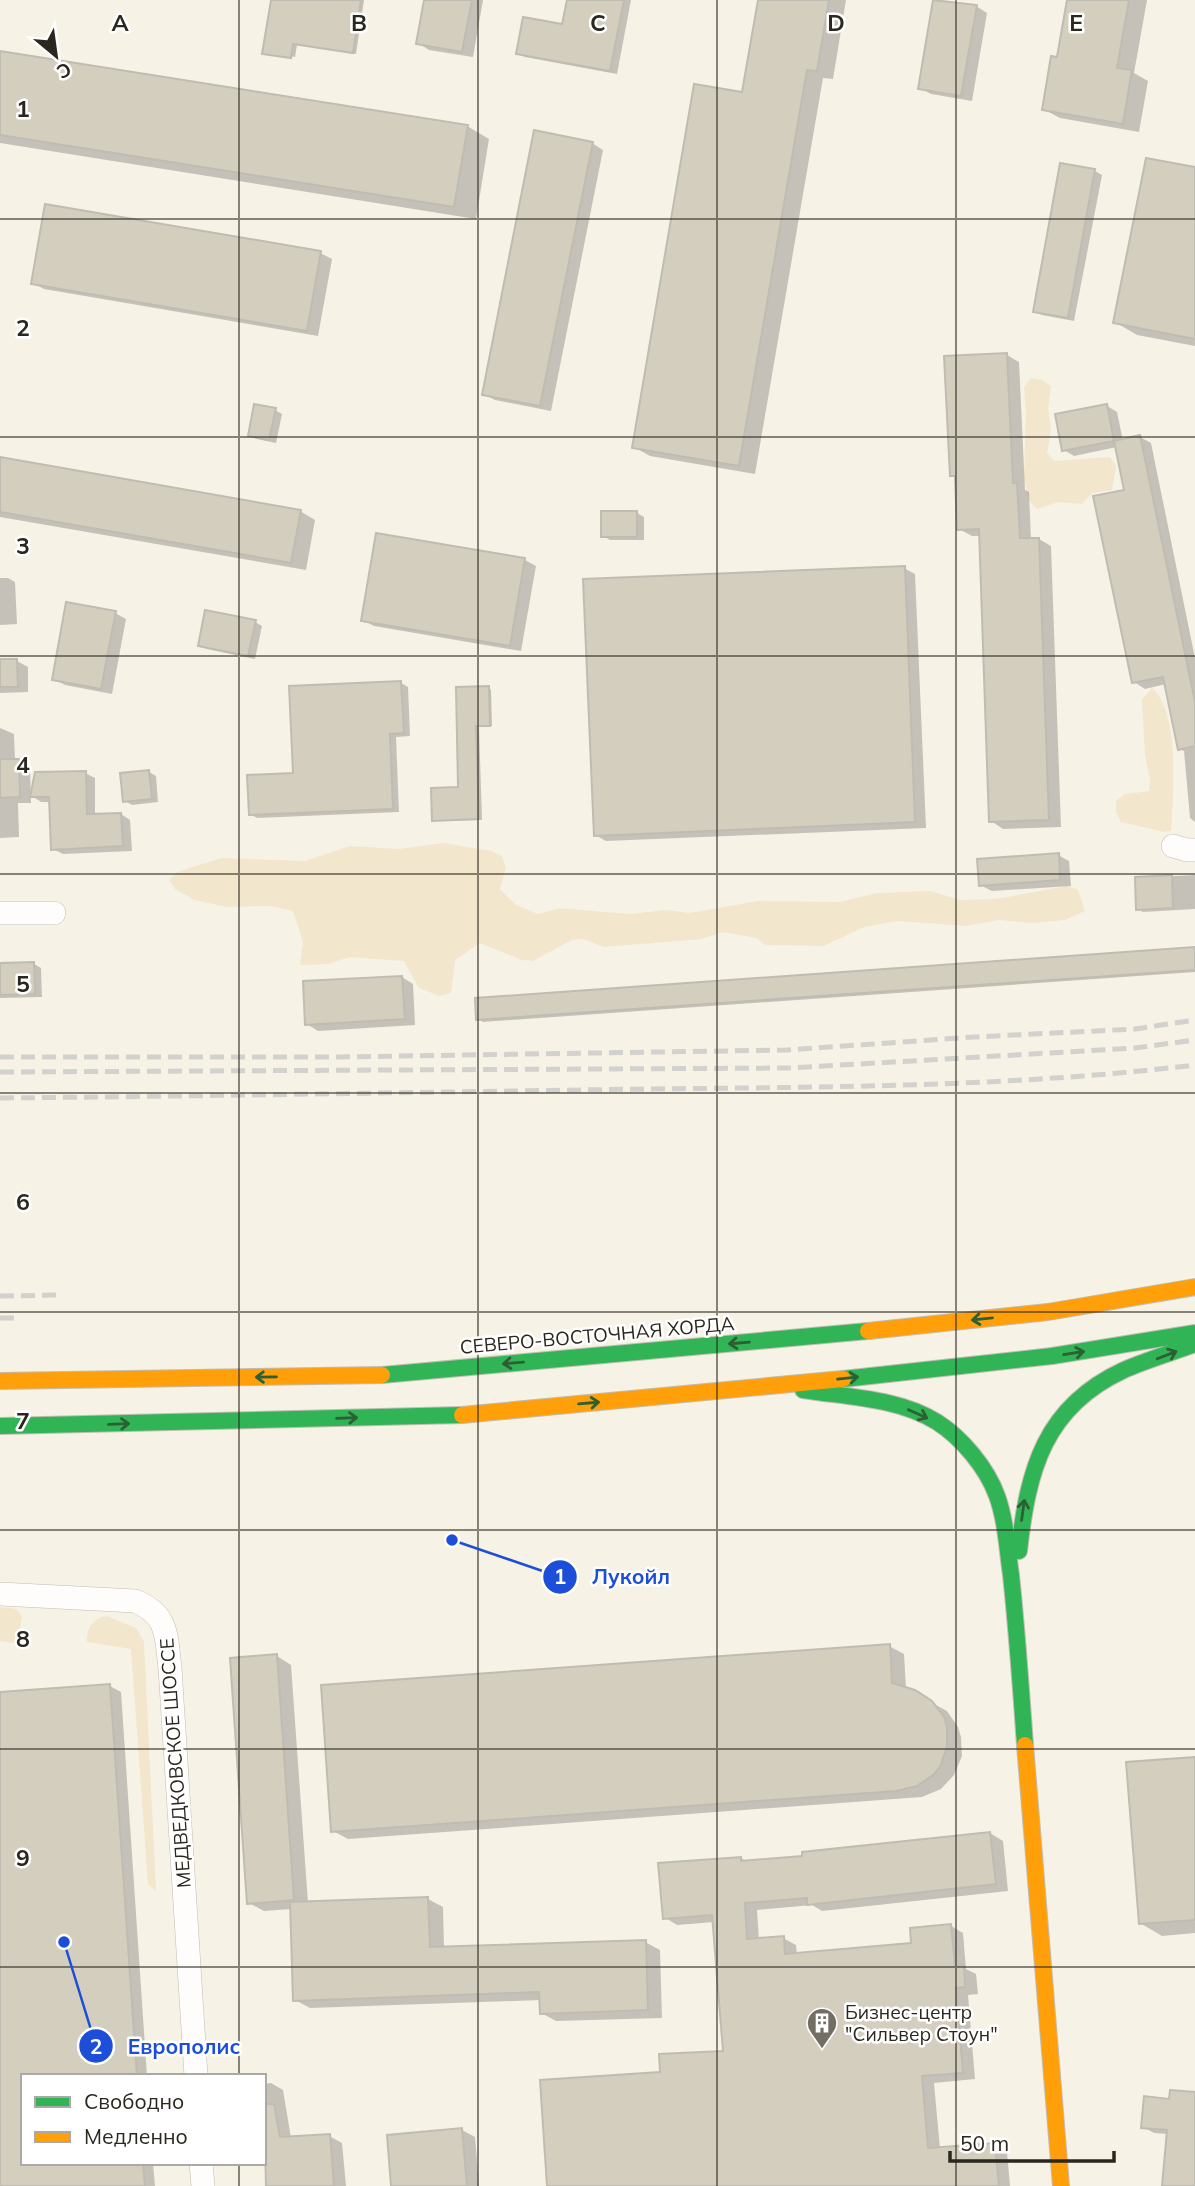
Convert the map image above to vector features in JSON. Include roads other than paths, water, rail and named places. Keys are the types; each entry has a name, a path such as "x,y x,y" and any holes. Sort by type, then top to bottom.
{"main road":[{"name":"СЕВЕРО-ВОСТОЧНАЯ ХОРДА","path":"0,1381 384,1375 821,1336 1048,1312 1195,1287"},
{"path":"0,1426 447,1416 780,1386 1052,1356 1195,1334"},
{"path":"1014,1602 1026,1489 1037,1454 1053,1424 1077,1399 1113,1375 1195,1344"},
{"path":"780,1386 902,1406 937,1422 960,1441 980,1464 996,1493 1004,1521 1014,1602 1061,2186"}],"street":[{"path":"0,913 54,913"},
{"name":"МЕДВЕДКОВСКОЕ ШОССЕ","path":"0,1594 135,1601 148,1606 159,1616 165,1628 171,1682 196,2074"},
{"path":"201,2165 203,2186"}],"railway":[{"path":"0,1057 338,1057 787,1050 1135,1029 1195,1020"},
{"path":"0,1072 790,1068 1135,1048 1195,1040"},
{"path":"0,1098 786,1088 991,1082 1195,1065"},
{"path":"0,1296 58,1295"},
{"path":"0,1318 17,1318"}],"place":[{"name":"Лукойл","path":"452,1540"},
{"name":"Европолис","path":"64,1942"},
{"name":"Бизнес-центр \"Сильвер Стоун\"","path":"822,2050"}]}
